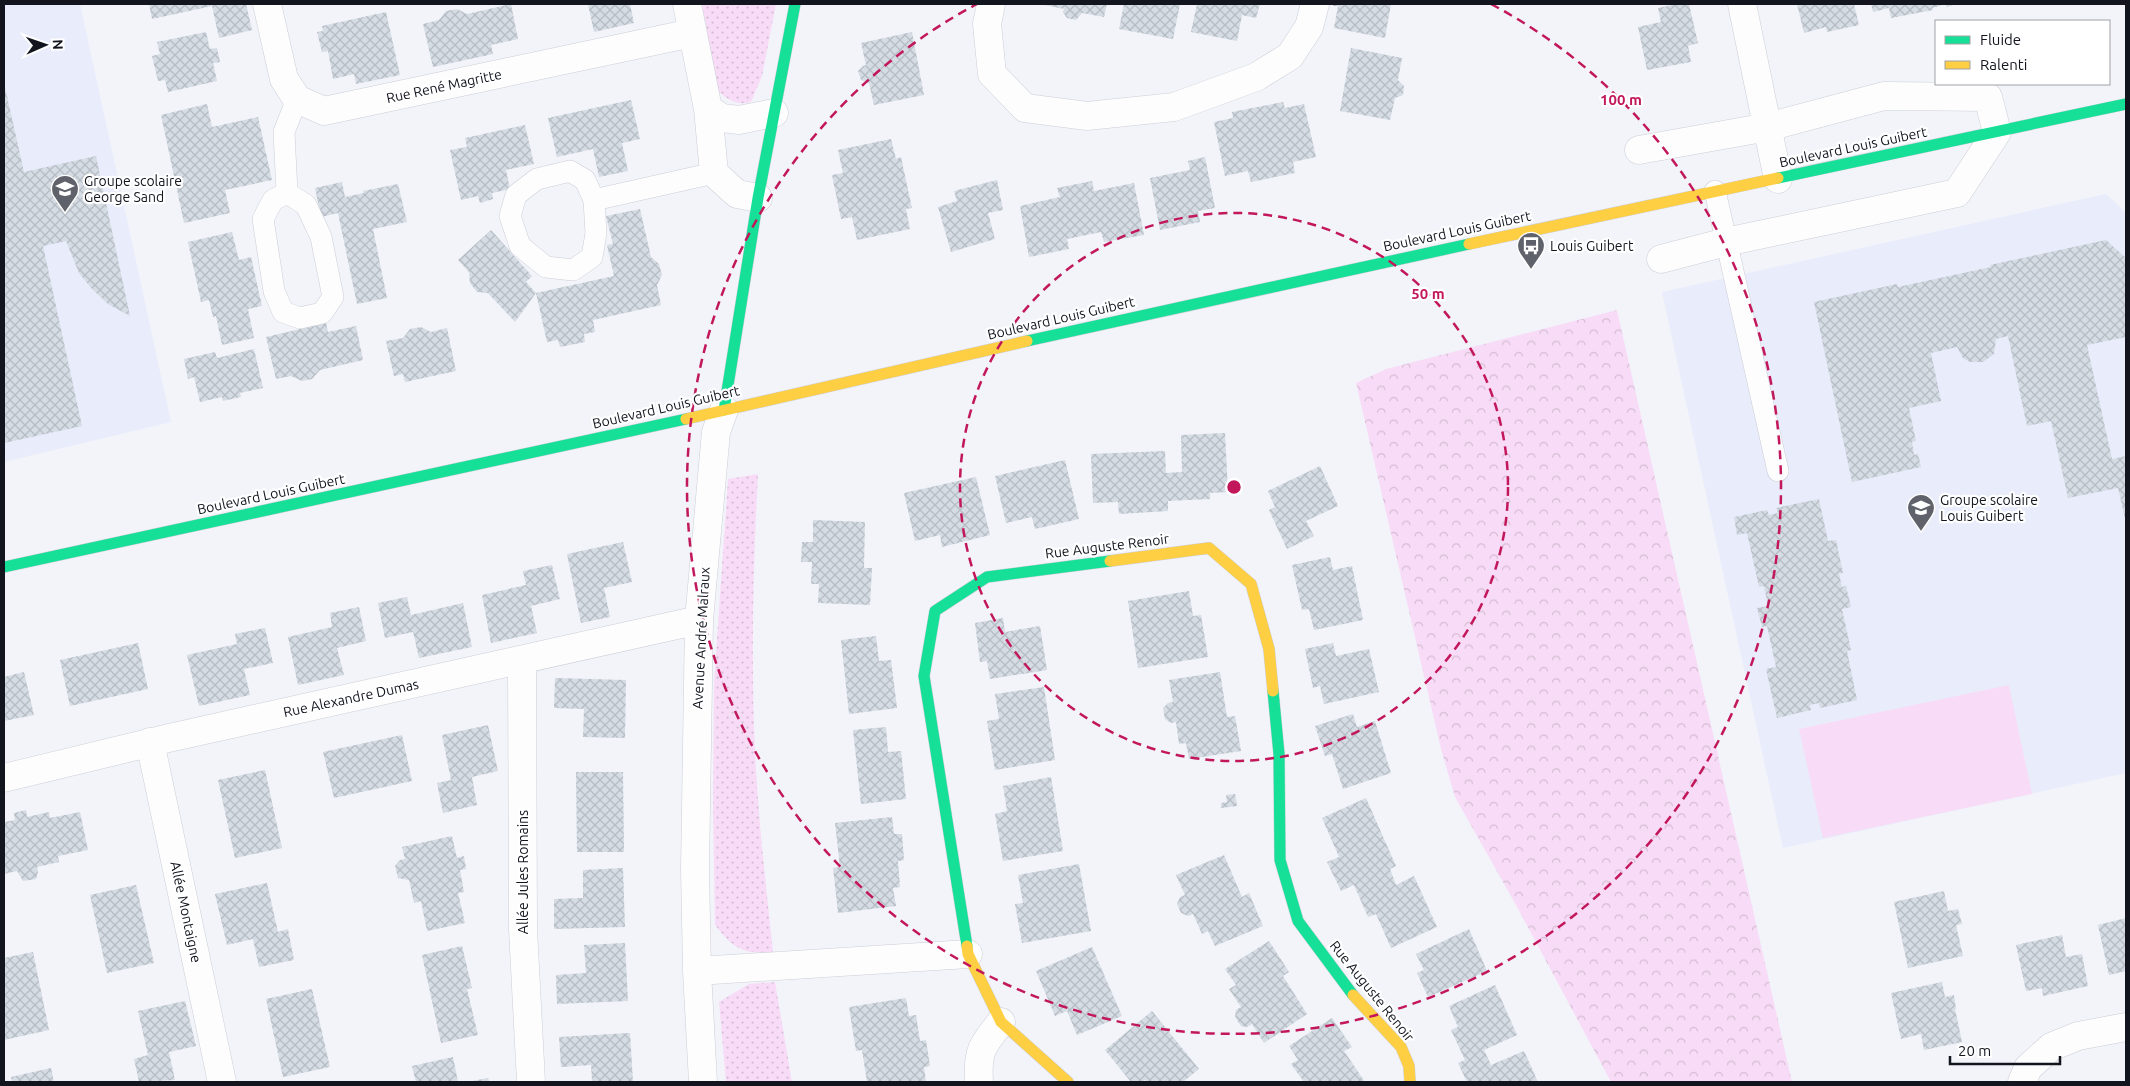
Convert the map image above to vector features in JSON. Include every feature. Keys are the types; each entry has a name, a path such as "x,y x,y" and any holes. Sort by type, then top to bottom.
{"street":[{"path":"267,4 284,79 297,99"},
{"path":"687,4 708,109 714,173 737,194 758,198"},
{"name":"Avenue André Malraux","path":"703,1082 697,971 695,870 699,620 716,432 729,388 758,198 795,4"},
{"path":"991,4 987,24 992,74 1025,108 1087,116 1174,107 1256,77 1290,56 1309,27 1315,4"},
{"path":"1742,4 1778,179"},
{"name":"Rue René Magritte","path":"297,99 324,111 692,33"},
{"path":"1639,150 1768,127 1884,96 1988,98 1997,132 1957,192 1726,242 1661,259"},
{"name":"Boulevard Louis Guibert","path":"4,567 724,410 1342,271 2126,104"},
{"path":"708,109 722,118 739,120 774,113"},
{"name":"Rue Auguste Renoir","path":"1068,1082 1001,1022 968,954 924,676 934,611 987,577 1209,548 1251,584 1269,649 1279,754 1280,860 1298,921 1352,994 1402,1047 1409,1066 1410,1082"},
{"name":"Rue Alexandre Dumas","path":"4,778 150,742 699,620"},
{"name":"Allée Jules Romains","path":"522,660 523,929 531,1082"},
{"name":"Allée Montaigne","path":"150,742 222,1082"},
{"path":"697,971 968,954"},
{"path":"979,1082 978,1065 983,1044 1001,1022"},
{"path":"2022,1082 2028,1068 2051,1047 2078,1036 2126,1026"}],"lane":[{"path":"288,193 284,132 297,99"},
{"path":"570,171 585,180 594,200 596,233 592,257 573,270 546,267 520,246 510,216 516,195 537,179 570,171"},
{"path":"594,200 714,173"},
{"path":"1715,191 1778,471"},
{"path":"288,193 306,205 321,237 333,297 322,313 300,318 283,312 274,291 263,219 273,200 288,193"}],"shaded area":[{"name":"Groupe scolaire George Sand","path":"4,4 80,4 171,422 4,462"},
{"name":"Groupe scolaire Louis Guibert","path":"2106,194 2126,213 2126,773 1783,848 1662,292"}],"green space":[{"path":"702,4 776,4 762,76 751,102 741,103 733,101 717,91"},
{"path":"1617,310 1792,1082 1611,1082 1516,905 1455,797 1441,749 1356,383 1386,369"},
{"path":"758,474 753,613 755,751 762,852 773,952 763,953 746,951 739,948 727,939 715,925 713,807 714,682 728,479"},
{"path":"2009,685 2032,794 1823,838 1799,729"},
{"path":"775,982 792,1082 726,1082 719,1002 749,984"}],"building":[{"path":"149,4 246,4 252,30 219,38 212,6 152,19"},
{"path":"511,4 518,39 491,45 493,54 433,67 423,24 439,20 446,11 457,9 467,14"},
{"path":"588,4 630,4 634,23 594,32"},
{"path":"1040,4 1107,4 1104,17 1082,13 1076,20 1067,18 1063,12 1064,9"},
{"path":"1124,4 1180,4 1173,39 1119,29"},
{"path":"1197,4 1260,4 1256,18 1242,15 1237,41 1191,32"},
{"path":"1333,4 1391,4 1385,38 1334,28 1338,6 1333,6"},
{"path":"1677,4 1689,4 1698,43 1688,46 1691,62 1647,70 1638,27 1661,22 1658,8"},
{"path":"1797,4 1854,4 1859,25 1827,32 1826,27 1804,33"},
{"path":"1871,4 1946,4 1932,8 1933,10 1891,18 1889,8 1873,12"},
{"path":"1946,4 1957,4 1947,7"},
{"path":"386,12 400,75 356,84 354,74 333,79 328,51 322,52 317,32 323,31 322,26"},
{"path":"206,32 210,49 217,48 220,62 213,63 217,81 168,92 165,80 158,81 152,56 160,54 157,42"},
{"path":"912,32 924,95 874,105 869,83 861,80 858,71 866,65 861,43"},
{"path":"1351,48 1402,58 1398,80 1404,86 1403,95 1395,98 1390,120 1340,111"},
{"path":"4,83 24,172 96,156 130,316 108,304 92,289 79,273 66,241 43,246 82,426 4,443"},
{"path":"631,100 640,139 622,143 628,171 599,177 593,149 557,157 548,118"},
{"path":"1283,102 1285,108 1304,104 1316,157 1293,162 1295,173 1251,182 1248,171 1225,176 1214,122 1233,118 1232,112"},
{"path":"207,104 212,127 258,117 272,180 225,190 230,213 184,223 161,115"},
{"path":"525,125 534,164 506,170 510,189 492,193 493,199 480,203 478,196 461,200 450,150 467,147 465,138"},
{"path":"891,139 896,159 901,157 912,208 906,209 910,229 857,240 852,217 841,219 832,175 843,173 838,150"},
{"path":"1205,157 1215,208 1198,211 1200,222 1160,230 1150,178 1190,170 1188,161"},
{"path":"997,180 1003,210 988,213 995,239 951,252 938,207 957,201 954,191"},
{"path":"1092,181 1094,191 1134,183 1144,235 1104,242 1101,232 1067,239 1069,249 1029,257 1020,206 1060,197 1057,188"},
{"path":"342,182 345,197 364,193 363,191 398,184 407,222 373,229 387,298 357,304 338,213 321,217 315,188"},
{"path":"640,209 651,257 659,264 662,275 657,285 661,305 593,320 595,332 584,334 585,342 560,347 558,340 547,342 536,293 614,276 607,245 613,244 606,216"},
{"path":"491,230 532,276 526,282 536,293 515,322 488,293 477,292 470,283 469,272 458,260"},
{"path":"232,232 239,260 251,257 262,306 248,309 254,338 222,345 216,316 213,317 209,300 201,302 188,242"},
{"path":"2106,240 2126,258 2126,337 2087,345 2112,459 2126,456 2126,523 2118,488 2068,498 2051,421 2027,426 2008,336 1996,339 1994,354 1983,362 1970,362 1963,358 1957,347 1931,353 1941,401 1909,408 1916,441 1912,442 1914,455 1918,454 1921,467 1852,482 1814,302 1897,284 1898,287"},
{"path":"326,323 328,332 356,326 363,360 320,370 312,379 302,381 291,376 276,379 266,337"},
{"path":"421,327 431,332 447,328 456,371 405,382 403,374 394,376 386,341 403,338 410,329"},
{"path":"254,349 263,388 240,393 241,397 223,401 222,397 200,402 194,377 188,379 184,359 215,352 217,358"},
{"path":"1225,433 1228,492 1210,493 1210,499 1168,501 1168,511 1119,514 1118,502 1093,503 1091,454 1165,451 1166,473 1182,472 1181,435"},
{"path":"1065,460 1079,519 1035,529 1032,517 1006,523 995,476"},
{"path":"1320,466 1338,506 1306,521 1314,536 1287,549 1269,510 1275,507 1268,491"},
{"path":"976,477 990,535 942,547 940,535 915,541 904,493"},
{"path":"1819,499 1828,541 1836,540 1843,573 1839,574 1842,587 1846,586 1851,607 1842,609 1851,650 1847,651 1857,700 1820,708 1819,703 1810,705 1811,710 1777,718 1766,669 1776,667 1767,626 1762,627 1757,608 1768,606 1764,586 1759,587 1747,533 1737,535 1734,517 1767,510 1769,515 1778,513 1776,508"},
{"path":"813,520 865,522 864,568 872,568 870,605 818,603 819,584 811,584 812,562 801,562 802,542 813,542"},
{"path":"623,542 632,582 604,588 610,617 581,623 567,554"},
{"path":"1330,557 1333,570 1352,566 1363,620 1314,630 1309,609 1302,610 1292,565"},
{"path":"552,565 560,599 531,606 537,633 491,643 482,595 526,585 523,571"},
{"path":"1189,591 1193,616 1201,615 1208,657 1138,668 1128,601"},
{"path":"407,597 411,615 463,603 472,647 419,658 413,632 385,638 378,603"},
{"path":"359,607 366,641 337,648 344,675 298,685 288,637 332,627 330,613"},
{"path":"1003,618 1005,632 1040,626 1047,670 990,679 987,661 980,662 975,623"},
{"path":"265,628 273,663 244,669 250,695 199,706 187,655 237,644 235,634"},
{"path":"876,636 879,661 891,660 897,708 849,714 841,640"},
{"path":"138,643 148,689 70,706 60,660"},
{"path":"1333,643 1336,656 1369,649 1379,692 1324,704 1320,686 1313,688 1305,649"},
{"path":"24,672 34,715 4,721 4,677"},
{"path":"1220,672 1227,717 1235,716 1241,751 1189,759 1186,743 1179,744 1176,722 1171,723 1165,719 1163,708 1168,703 1173,702 1169,680"},
{"path":"555,678 626,680 625,738 583,737 584,709 554,708"},
{"path":"1044,687 1055,760 995,770 987,721 999,719 995,694"},
{"path":"1353,714 1357,727 1375,721 1391,773 1343,789 1332,754 1325,756 1315,726"},
{"path":"488,725 498,771 472,777 477,805 443,813 437,783 451,780 442,735"},
{"path":"886,727 888,752 901,751 906,799 861,804 853,730"},
{"path":"402,735 412,781 334,798 323,752"},
{"path":"265,770 282,848 235,858 218,780"},
{"path":"576,772 623,772 624,852 577,852"},
{"path":"1051,777 1063,851 1003,861 995,814 1007,811 1003,786"},
{"path":"1235,794 1237,806 1221,808 1221,803 1227,802 1226,795"},
{"path":"1366,798 1396,866 1390,869 1396,885 1414,876 1437,927 1391,948 1376,914 1368,917 1354,885 1341,891 1327,862 1339,857 1322,818"},
{"path":"26,810 27,817 49,812 50,818 80,812 88,850 58,856 59,862 37,867 36,879 23,881 17,871 4,874 4,822 15,820 14,813"},
{"path":"892,817 894,834 902,834 904,860 898,861 900,887 893,888 896,906 838,913 833,868 840,867 835,823"},
{"path":"452,836 457,858 464,856 466,869 460,870 464,892 458,893 465,923 427,931 421,901 414,903 409,880 398,878 395,866 400,860 405,859 402,847"},
{"path":"1224,855 1242,897 1249,893 1263,926 1215,946 1208,931 1202,934 1193,914 1188,916 1181,913 1177,904 1180,897 1185,895 1176,875"},
{"path":"1079,864 1091,931 1022,943 1015,904 1023,903 1018,875"},
{"path":"623,868 625,927 554,929 554,899 583,898 583,870"},
{"path":"267,883 278,932 288,929 294,960 259,967 253,939 227,945 215,894"},
{"path":"136,885 154,963 107,973 90,895"},
{"path":"1944,891 1948,911 1958,909 1962,924 1956,925 1963,956 1908,968 1894,902"},
{"path":"2126,918 2126,971 2109,975 2098,925"},
{"path":"1469,929 1487,971 1428,997 1417,973 1424,970 1416,954"},
{"path":"2062,935 2066,957 2082,954 2088,986 2043,996 2042,988 2026,991 2016,945"},
{"path":"1269,941 1289,972 1283,976 1307,1014 1264,1043 1252,1024 1247,1027 1241,1026 1235,1017 1236,1010 1241,1007 1229,989 1236,985 1225,969"},
{"path":"625,943 628,1001 557,1004 556,975 586,973 584,945"},
{"path":"462,946 472,988 467,989 478,1035 441,1043 422,955"},
{"path":"1092,947 1122,1016 1077,1035 1067,1011 1055,1016 1036,971"},
{"path":"33,952 49,1030 4,1040 4,958"},
{"path":"1942,982 1945,997 1954,995 1962,1042 1924,1050 1921,1034 1901,1039 1891,993"},
{"path":"1495,985 1517,1035 1484,1050 1491,1065 1524,1051 1538,1082 1467,1082 1458,1063 1465,1060 1451,1030 1458,1027 1449,1006"},
{"path":"312,989 330,1067 283,1077 266,999"},
{"path":"906,998 909,1016 916,1015 920,1041 926,1040 930,1066 924,1067 926,1082 867,1082 862,1050 856,1051 849,1007"},
{"path":"185,1001 196,1046 169,1052 175,1080 139,1082 134,1059 148,1055 138,1011"},
{"path":"1152,1011 1199,1069 1183,1082 1147,1082 1145,1080 1142,1082 1131,1082 1105,1050"},
{"path":"1332,1018 1352,1047 1344,1051 1365,1082 1304,1082 1291,1064 1298,1060 1289,1046"},
{"path":"630,1033 633,1082 592,1082 591,1065 561,1067 559,1037"},
{"path":"453,1057 458,1082 416,1082 412,1066"},
{"path":"51,1068 54,1082 12,1082 11,1077"},
{"path":"488,1078 489,1082 472,1082 472,1081"}],"traffic: fast":[{"path":"724,410 758,198 795,4"},
{"path":"1778,178 2126,104"},
{"path":"1027,341 1469,244"},
{"path":"4,567 686,419"},
{"path":"967,946 924,676 935,611 987,577 1110,561"},
{"path":"1273,691 1279,754 1280,860 1298,921 1353,995"}],"traffic: slow":[{"path":"1469,244 1778,178"},
{"path":"686,419 1027,341"},
{"path":"1110,561 1209,548 1251,584 1269,649 1273,691"},
{"path":"967,946 968,954 1001,1022 1068,1082"},
{"path":"1353,995 1401,1047 1409,1066 1410,1082"}],"place":[{"name":"Groupe scolaire George Sand","path":"65,213"},
{"name":"Louis Guibert","path":"1531,270"},
{"name":"Groupe scolaire Louis Guibert","path":"1921,532"}]}
